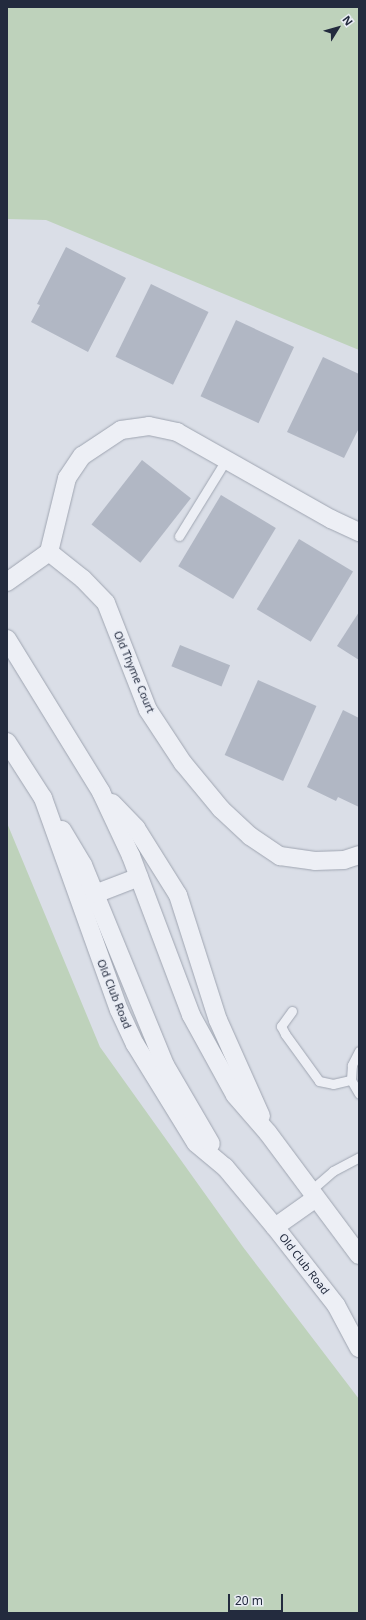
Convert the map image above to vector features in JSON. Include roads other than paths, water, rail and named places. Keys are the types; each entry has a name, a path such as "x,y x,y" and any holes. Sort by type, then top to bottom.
{"street":[{"path":"7,582 49,552 67,478 82,456 121,430 149,426 177,432 331,519 359,532"},
{"name":"Old Thyme Court","path":"49,552 82,579 106,603 148,710 183,763 221,809 250,836 280,856 315,861 344,860 359,855"},
{"path":"7,639 101,792 139,877 191,1015 235,1095 268,1133 359,1255"},
{"name":"Old Club Road","path":"7,742 83,865 165,1065 225,1167 275,1227 336,1305 359,1348"},
{"path":"101,792 136,828 178,895 218,1020 268,1133"},
{"name":"Old Club Road","path":"43,798 116,1003 135,1044 196,1143 225,1167"},
{"path":"95,894 139,877"},
{"path":"275,1227 313,1194"}],"lane":[{"path":"179,536 226,460"},
{"path":"292,1011 281,1026 284,1034 319,1081 333,1084 351,1080"},
{"path":"359,1051 352,1065 351,1080 359,1094"},
{"path":"313,1194 333,1171 359,1157"}]}
